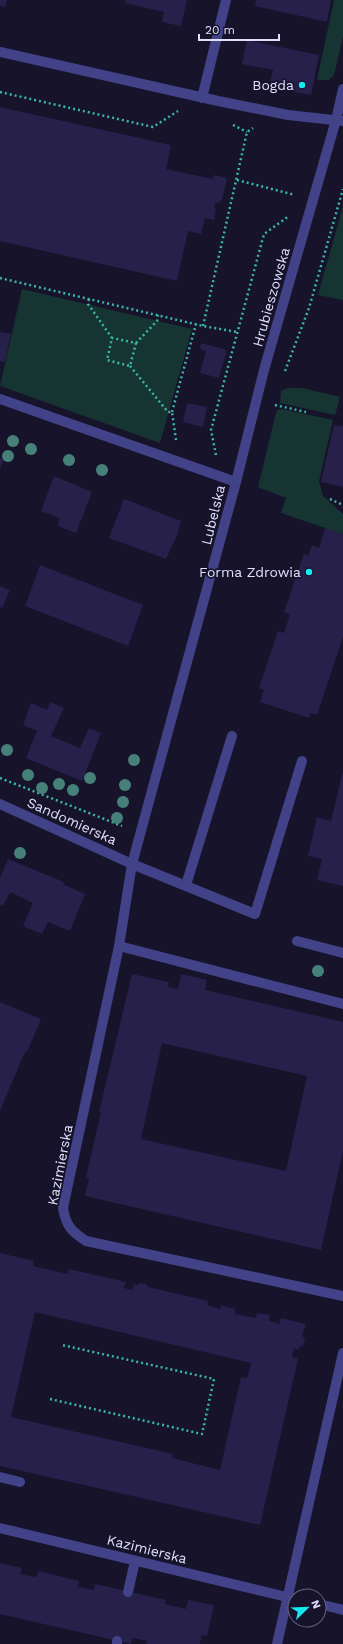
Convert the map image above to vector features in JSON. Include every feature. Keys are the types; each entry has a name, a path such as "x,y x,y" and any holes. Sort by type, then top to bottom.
{"street":[{"path":"202,98 226,0"},
{"path":"0,52 202,98 288,115 339,120"},
{"name":"Hrubieszowska","path":"236,482 264,370 339,120 339,104 343,89"},
{"name":"Lubelska","path":"0,399 236,482 132,864"},
{"path":"186,885 232,736"},
{"name":"Sandomierska","path":"0,804 132,864 254,914 302,761"},
{"name":"Kazimierska","path":"132,864 119,946 63,1208 66,1222 75,1233 86,1241 343,1296"},
{"path":"297,940 343,953"},
{"path":"119,946 343,1004"},
{"path":"294,1588 343,1353"},
{"path":"0,1477 20,1482"},
{"name":"Kazimierska","path":"0,1528 287,1597"},
{"path":"128,1592 136,1561"},
{"path":"327,1606 343,1610"},
{"path":"277,1644 287,1613"}],"path":[{"path":"0,92 153,127 181,109"},
{"path":"202,326 247,132 229,123"},
{"path":"237,180 297,196"},
{"path":"0,278 202,326 237,332"},
{"path":"89,299 88,304 112,338 136,344"},
{"path":"130,366 136,344 156,321 158,315"},
{"path":"173,461 177,449 172,412 196,324"},
{"path":"112,338 107,360 130,366 168,412 172,412"},
{"path":"274,405 306,412"},
{"path":"330,499 343,505"},
{"path":"0,778 140,833"},
{"path":"50,1399 202,1434 214,1379 62,1345"}],"green space":[{"path":"334,0 343,0 343,37 334,75 329,80 317,80"},
{"path":"343,206 343,300 318,295"},
{"path":"22,289 192,329 160,443 0,386"},
{"path":"288,388 302,388 340,397 335,415 280,403 281,391"},
{"path":"282,409 333,420 319,481 323,496 343,514 343,534 281,513 286,498 258,487 276,413 277,410"}],"building":[{"path":"0,0 7,0 5,7 0,6"},
{"path":"126,0 187,0 181,26 162,22 164,12 125,3"},
{"path":"256,0 331,0 327,22 255,6"},
{"path":"247,40 319,55 311,95 269,87 273,70 242,64"},
{"path":"0,107 171,145 166,169 213,179 214,175 227,178 222,200 214,205 216,210 214,220 205,218 201,234 188,231 177,281 0,241"},
{"path":"0,332 11,334 5,362 0,361"},
{"path":"201,343 227,350 219,378 200,373 206,351 200,349"},
{"path":"187,403 207,407 203,427 183,422"},
{"path":"334,425 343,426 343,487 321,482"},
{"path":"0,458 4,459 0,469"},
{"path":"54,476 92,492 76,533 58,526 60,518 41,511"},
{"path":"124,499 181,521 177,535 166,559 109,538"},
{"path":"325,528 343,534 343,637 317,715 311,713 309,718 260,702 264,690 259,688 278,631 284,633 290,614 284,612 304,554 308,556 312,545 319,548"},
{"path":"40,565 143,605 128,646 25,606"},
{"path":"0,586 10,590 2,608 0,607"},
{"path":"50,702 64,708 51,736 80,748 89,728 101,733 82,781 26,758 37,731 23,725 31,703 47,710"},
{"path":"343,771 343,886 317,880 322,859 308,856 317,817 331,821"},
{"path":"8,859 64,882 63,884 85,894 70,931 48,922 42,934 23,926 33,903 10,892 3,906 0,904 0,878"},
{"path":"132,974 169,982 168,987 178,989 181,974 195,977 207,980 205,990 343,1022 343,1151 321,1250 85,1196 89,1178 86,1177 101,1112 99,1112","holes":["162,1043 307,1076 286,1171 141,1139"]},
{"path":"0,1002 41,1019 27,1052 26,1051 23,1056 0,1111"},
{"path":"0,1253 34,1261 33,1266 68,1274 69,1269 126,1282 124,1288 132,1290 134,1284 146,1284 148,1287 208,1301 207,1305 220,1309 221,1305 235,1309 235,1314 256,1318 257,1313 270,1315 269,1321 279,1324 281,1318 306,1324 302,1335 305,1340 303,1346 299,1347 299,1350 294,1348 292,1357 298,1359 260,1525 0,1466","holes":["35,1312 251,1363 247,1378 241,1377 220,1470 172,1458 173,1454 11,1417"]},
{"path":"0,1563 22,1568 20,1574 36,1577 38,1571 79,1581 78,1587 94,1590 95,1584 166,1600 165,1604 186,1609 188,1600 214,1605 207,1636 202,1635 200,1644 146,1644 147,1641 133,1638 131,1644 0,1614"}],"place":[{"name":"Bogda","path":"302,85"},
{"name":"Forma Zdrowia","path":"309,572"}]}
